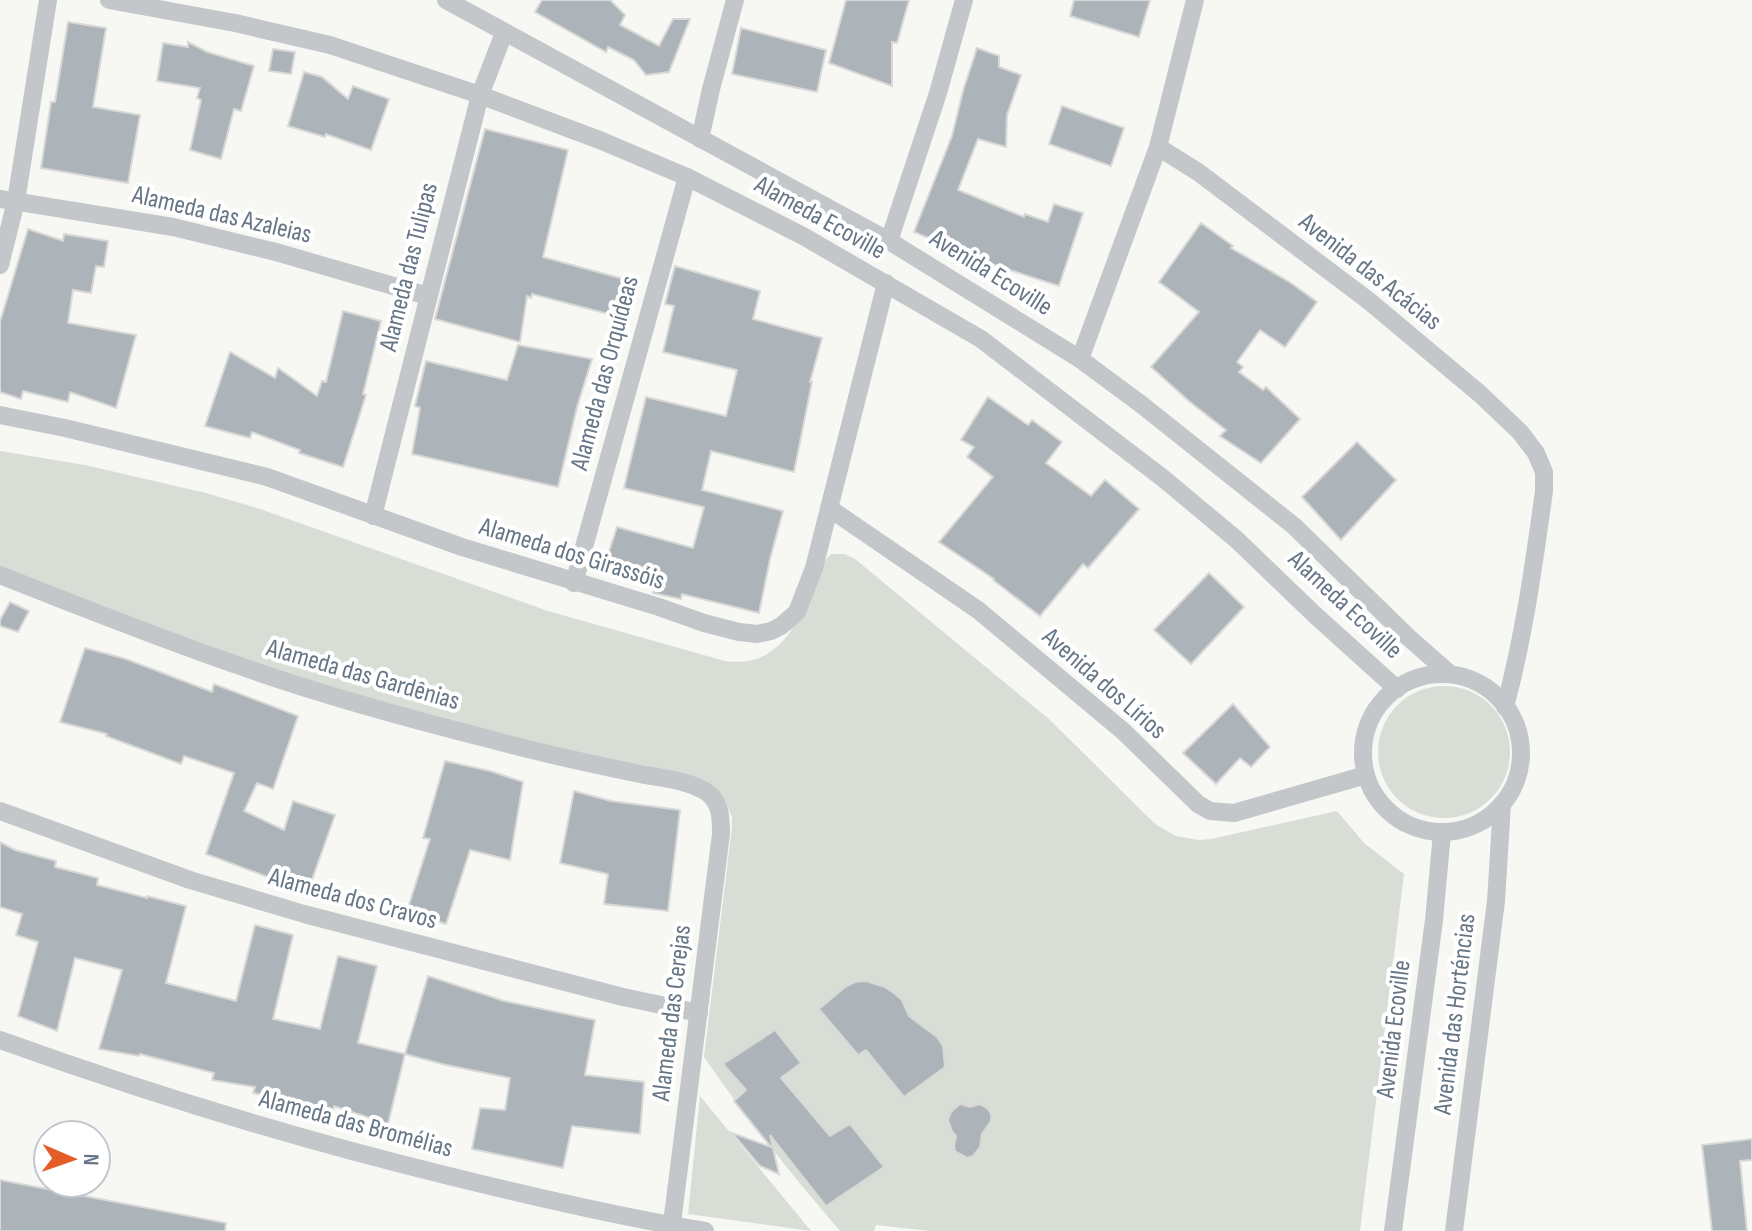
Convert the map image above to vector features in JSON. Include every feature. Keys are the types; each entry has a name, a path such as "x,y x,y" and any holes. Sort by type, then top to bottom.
{"street":[{"path":"0,265 8,200 48,0"},
{"name":"Alameda Ecoville","path":"109,0 235,23 330,45 480,95 687,177 803,236 981,339 1164,479 1237,540 1397,689"},
{"name":"Avenida Ecoville","path":"446,0 889,241 1080,359 1294,526 1450,674"},
{"path":"700,139 735,0"},
{"path":"889,241 938,93 964,0"},
{"path":"1080,359 1158,147 1195,0"},
{"name":"Alameda das Tulipas","path":"373,516 480,95 504,33"},
{"name":"Avenida das Acácias","path":"1158,147 1208,180 1369,301 1480,394 1520,432 1536,453 1544,472 1544,491 1526,617 1505,707"},
{"name":"Alameda das Orquídeas","path":"574,583 687,177"},
{"name":"Alameda das Azaleias","path":"8,200 173,227 276,252 428,296"},
{"name":"Alameda dos Girassóis","path":"0,415 267,477 462,547 574,583 724,628 757,634 781,626 797,612 814,568 886,283"},
{"name":"Avenida dos Lírios","path":"829,508 978,610 1123,731 1198,804 1210,811 1234,813 1366,775"},
{"name":"Alameda das Gardênias","path":"0,575 246,668 493,740 692,786 709,793 716,801"},
{"path":"1450,674 1428,675 1403,684 1382,701 1368,723 1363,749 1366,775 1377,799 1396,818 1419,829 1442,833 1464,829 1485,820 1502,804"},
{"name":"Avenida das Horténcias","path":"1450,674 1471,679 1490,691 1505,707 1517,730 1520,756 1515,781 1502,804 1496,901 1454,1231"},
{"name":"Alameda das Cerejas","path":"672,1228 721,834 716,801"},
{"name":"Alameda dos Cravos","path":"0,811 190,880 304,914 623,997 699,1013"},
{"name":"Avenida Ecoville","path":"1393,1231 1434,920 1442,833"},
{"name":"Alameda das Bromélias","path":"0,1040 187,1104 363,1155 672,1228 705,1231"}],"shaded area":[{"path":"0,451 85,465 206,493 260,509 548,611 725,661 754,660 777,647 790,632 827,558 831,554 844,554 855,559 1050,720 1150,819 1176,836 1211,839 1337,811 1364,843 1404,874 1360,1231 930,1231 876,1225 874,1231 840,1231 770,1146 704,1057 732,827 732,817 724,799 593,758 306,682 0,569"},
{"path":"1444,686 1469,691 1491,705 1505,727 1510,752 1505,777 1491,799 1469,813 1444,818 1419,813 1397,799 1383,777 1378,752 1383,727 1397,705 1419,691"},
{"path":"700,1096 811,1231 688,1214"}],"building":[{"path":"542,0 610,0 625,15 620,25 659,46 673,19 690,19 669,72 646,75 634,60 608,47 606,52 535,12"},
{"path":"846,0 909,0 897,43 892,42 892,86 829,63"},
{"path":"1074,0 1150,0 1139,37 1070,16"},
{"path":"68,22 106,28 93,107 140,115 128,183 41,168"},
{"path":"741,28 826,50 817,92 732,74"},
{"path":"188,42 207,52 254,66 241,111 234,109 221,159 190,150 201,100 197,98 200,88 157,81 163,43 188,47"},
{"path":"977,48 999,56 999,67 1021,75 1007,115 1006,147 978,139 958,190 1024,217 1025,214 1048,222 1054,204 1083,213 1059,286 970,257 914,232 952,136"},
{"path":"273,49 295,52 291,74 269,71"},
{"path":"304,72 322,77 348,99 353,86 389,99 371,150 326,134 325,137 288,126"},
{"path":"1062,106 1124,128 1111,166 1049,144"},
{"path":"485,129 568,150 543,257 634,282 624,318 532,294 531,298 527,296 520,342 435,319"},
{"path":"1201,223 1233,246 1231,248 1317,302 1285,347 1260,330 1237,362 1243,367 1239,372 1263,390 1266,387 1300,419 1261,463 1220,436 1226,430 1151,367 1199,312 1159,282"},
{"path":"28,229 63,241 64,234 108,241 104,267 96,266 91,293 73,290 68,323 136,335 116,408 70,392 68,402 23,391 21,399 0,392 0,322"},
{"path":"675,266 760,291 753,319 822,338 810,382 794,472 711,451 702,490 783,511 759,613 682,594 681,599 653,593 657,581 605,564 617,527 693,548 704,507 624,488 646,397 726,416 737,370 663,352 674,306 665,304"},
{"path":"343,311 381,321 363,394 366,395 343,467 299,453 300,450 252,432 250,438 205,426 230,352 275,378 278,368 317,396 322,381 326,382"},
{"path":"518,345 592,359 558,487 412,454 420,408 415,406 426,361 507,380"},
{"path":"988,397 1028,425 1032,420 1062,442 1046,463 1091,496 1105,480 1139,509 1088,568 1083,564 1040,616 994,579 939,542 993,477 967,457 974,447 961,440"},
{"path":"1357,442 1396,480 1341,540 1302,497"},
{"path":"1209,573 1244,607 1191,664 1154,630"},
{"path":"10,602 29,611 18,632 0,626"},
{"path":"85,648 126,659 212,692 214,684 298,716 273,789 257,783 244,811 284,830 293,801 335,815 309,888 268,877 206,854 234,773 184,756 181,764 107,734 60,722"},
{"path":"1233,704 1270,747 1251,767 1240,758 1216,784 1183,753"},
{"path":"445,761 523,782 510,860 470,850 446,924 407,911 430,839 423,838"},
{"path":"574,791 611,801 680,810 668,911 604,904 608,874 560,863"},
{"path":"0,842 15,850 56,861 55,867 98,878 97,885 186,906 166,983 236,1001 255,925 293,935 273,1019 320,1029 338,956 377,966 358,1043 405,1054 388,1124 334,1106 333,1111 253,1093 255,1087 212,1080 214,1073 140,1054 99,1049 122,970 75,958 57,1031 18,1016 38,942 16,935 22,914 0,907"},
{"path":"428,976 504,1001 595,1020 585,1075 644,1082 640,1134 572,1126 563,1168 472,1149 480,1108 505,1110 510,1078 405,1054"},
{"path":"866,981 895,994 902,1000 909,1016 937,1037 943,1046 945,1067 904,1097 866,1050 858,1055 819,1009 845,987"},
{"path":"775,1030 801,1063 781,1078 830,1136 850,1124 884,1167 826,1206 770,1135 779,1174 760,1166 732,1133 771,1147 734,1101 746,1090 723,1064"},
{"path":"960,1104 970,1107 980,1104 991,1114 980,1147 967,1158 955,1151 956,1136 948,1120"},
{"path":"1752,1139 1752,1160 1740,1161 1747,1231 1712,1231 1702,1145"},
{"path":"0,1180 32,1186 32,1199 100,1199 226,1223 225,1231 0,1231"}]}
